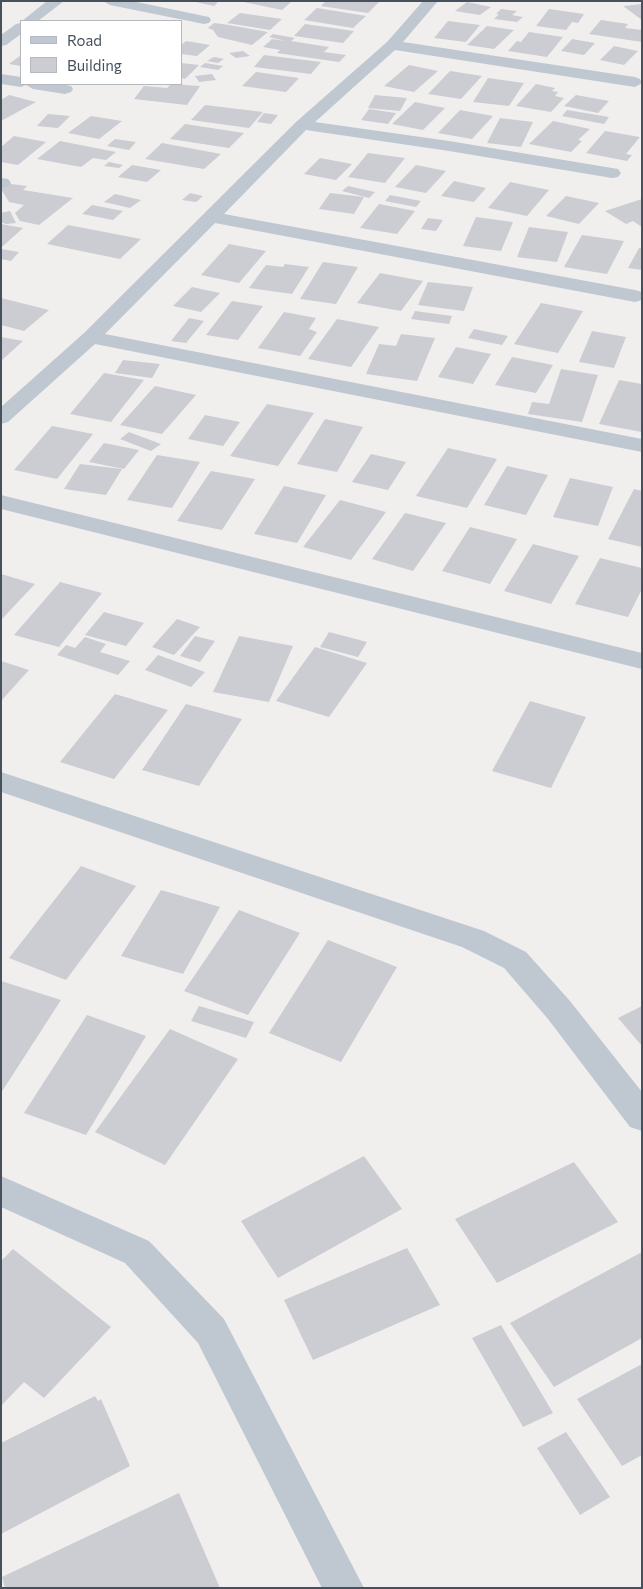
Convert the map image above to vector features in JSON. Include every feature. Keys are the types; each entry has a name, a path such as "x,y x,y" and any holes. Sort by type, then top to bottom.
{"street":[{"path":"30,20 56,1"},
{"path":"110,1 204,20"},
{"path":"1,418 91,336 302,125 392,45 431,1"},
{"path":"1,42 20,28"},
{"path":"392,45 635,82"},
{"path":"1,79 20,82"},
{"path":"39,85 64,89"},
{"path":"302,125 449,146 612,173"},
{"path":"212,217 635,296"},
{"path":"91,336 642,446"},
{"path":"1,502 642,661"},
{"path":"1,782 473,938 514,960 546,996 642,1117"},
{"path":"1,1191 137,1252 211,1331 344,1588"}],"building":[{"path":"191,1 219,1 214,6"},
{"path":"239,1 292,1 282,10"},
{"path":"326,1 380,1 368,13 321,6"},
{"path":"467,2 491,7 480,15 455,11"},
{"path":"642,4 642,20 623,6"},
{"path":"317,8 366,16 353,28 304,20"},
{"path":"501,9 517,11 512,15 523,17 517,22 494,19"},
{"path":"549,9 584,14 578,23 572,22 566,30 536,26"},
{"path":"240,13 282,19 270,30 227,23"},
{"path":"601,20 628,24 625,28 642,30 642,42 589,34"},
{"path":"448,21 480,25 466,42 434,38"},
{"path":"214,23 268,32 252,45 218,37 213,30 208,28"},
{"path":"305,24 354,31 343,43 294,36"},
{"path":"487,26 514,30 494,49 467,45"},
{"path":"529,32 563,37 547,57 508,51 517,41 521,42"},
{"path":"273,34 295,38 291,41 329,47 324,52 346,55 339,62 277,53 280,50 263,47 272,39 286,41 269,37"},
{"path":"572,39 595,43 584,55 561,51"},
{"path":"186,41 210,45 197,56 182,54 182,44"},
{"path":"614,46 638,51 624,65 600,60"},
{"path":"243,51 250,56 236,58 229,53"},
{"path":"264,55 321,62 311,74 254,67"},
{"path":"20,56 20,66 9,64"},
{"path":"214,57 224,59 218,63 207,61"},
{"path":"182,63 199,65 185,79 182,78"},
{"path":"205,63 223,66 218,70 200,67"},
{"path":"409,65 438,71 414,92 384,86"},
{"path":"450,71 482,76 461,99 428,94"},
{"path":"256,72 299,78 286,92 242,86"},
{"path":"212,74 216,80 199,82 195,76"},
{"path":"488,78 524,83 509,106 473,102"},
{"path":"536,84 555,88 552,91 558,92 555,96 564,98 551,112 516,106"},
{"path":"170,85 200,86 187,105 134,99 144,86 167,88"},
{"path":"9,95 36,102 1,121 1,100"},
{"path":"375,95 407,98 400,111 368,108"},
{"path":"576,95 609,101 598,113 564,106"},
{"path":"415,102 445,108 423,130 392,124"},
{"path":"205,105 263,112 249,128 191,120"},
{"path":"369,109 396,113 388,124 361,120"},
{"path":"460,110 493,116 472,139 438,133"},
{"path":"567,110 609,117 604,124 562,116"},
{"path":"264,113 278,115 271,124 257,122"},
{"path":"48,114 70,116 58,128 37,126"},
{"path":"91,116 122,121 99,139 68,133"},
{"path":"500,118 533,122 521,147 487,143"},
{"path":"553,121 590,129 578,140 582,141 571,152 529,144"},
{"path":"185,124 244,133 229,148 170,139"},
{"path":"605,131 640,137 626,154 632,155 627,161 586,153"},
{"path":"14,136 46,142 18,165 1,162 1,147"},
{"path":"115,139 136,142 129,150 107,146"},
{"path":"60,141 116,152 106,160 93,158 81,167 37,159"},
{"path":"162,143 221,154 204,169 145,159"},
{"path":"368,153 405,158 385,183 348,177"},
{"path":"320,158 352,164 336,180 304,174"},
{"path":"109,162 123,165 119,168 104,166"},
{"path":"132,165 161,170 147,182 118,177"},
{"path":"416,165 446,171 426,193 395,187"},
{"path":"454,181 486,188 474,202 441,196"},
{"path":"510,182 549,190 527,216 488,208"},
{"path":"3,183 27,186 23,190 73,198 39,225 20,221 15,213 24,205 9,202 1,189"},
{"path":"348,186 375,192 369,198 342,191"},
{"path":"190,193 203,196 196,202 182,200"},
{"path":"330,193 364,197 354,214 319,209"},
{"path":"115,194 141,200 130,208 104,202"},
{"path":"390,195 421,201 416,207 385,201"},
{"path":"566,196 599,203 579,224 546,216"},
{"path":"642,199 642,227 633,221 626,224 605,211"},
{"path":"379,204 415,211 397,234 360,228"},
{"path":"92,205 123,211 113,220 82,214"},
{"path":"10,211 16,223 6,224 1,222 1,213"},
{"path":"476,217 513,222 501,251 463,246"},
{"path":"428,218 443,220 436,231 421,229"},
{"path":"1,224 23,228 1,246"},
{"path":"68,225 141,239 120,259 47,244"},
{"path":"529,227 568,232 557,262 517,257"},
{"path":"582,235 624,241 607,274 564,267"},
{"path":"229,244 266,251 239,283 201,275"},
{"path":"639,248 642,248 642,270 628,268"},
{"path":"1,249 19,252 11,261 1,259"},
{"path":"323,262 358,267 336,304 300,299"},
{"path":"285,264 309,267 292,294 249,288 266,265 283,267"},
{"path":"380,273 423,281 401,311 357,303"},
{"path":"428,282 473,287 464,311 418,305"},
{"path":"192,287 220,293 201,312 173,306"},
{"path":"1,298 49,310 24,331 1,325"},
{"path":"232,301 263,306 238,340 206,335"},
{"path":"541,303 583,311 558,353 514,344"},
{"path":"415,311 452,316 449,324 411,319"},
{"path":"284,312 316,318 309,329 317,332 300,356 258,348"},
{"path":"189,318 204,321 186,343 171,341"},
{"path":"337,319 379,327 351,367 308,359"},
{"path":"474,329 508,336 502,345 468,338"},
{"path":"592,331 626,337 614,368 579,362"},
{"path":"401,334 435,338 417,381 366,374 379,344 396,346"},
{"path":"1,337 23,341 1,361"},
{"path":"456,347 491,354 473,384 438,377"},
{"path":"512,357 553,365 536,393 495,385"},
{"path":"123,360 160,364 152,378 115,373"},
{"path":"561,369 598,375 582,422 528,414 532,402 549,404"},
{"path":"104,373 144,380 111,422 70,414"},
{"path":"619,380 642,384 642,432 599,424"},
{"path":"155,386 196,395 162,434 120,425"},
{"path":"267,404 314,413 278,466 230,456"},
{"path":"205,415 240,422 223,446 188,439"},
{"path":"325,419 363,427 337,472 297,464"},
{"path":"52,426 93,434 57,479 14,470"},
{"path":"129,432 161,444 151,451 120,439"},
{"path":"104,443 139,450 124,469 89,462"},
{"path":"448,448 497,459 467,508 416,496"},
{"path":"371,454 406,462 388,490 352,482"},
{"path":"157,455 200,462 172,508 127,500"},
{"path":"80,464 122,469 106,495 64,489"},
{"path":"507,466 548,475 526,515 484,505"},
{"path":"211,471 255,479 222,530 177,521"},
{"path":"570,478 613,487 598,526 553,517"},
{"path":"284,486 326,495 297,543 254,534"},
{"path":"634,489 642,491 642,547 608,539"},
{"path":"340,500 386,512 351,560 303,547"},
{"path":"405,513 446,523 413,571 372,559"},
{"path":"470,527 517,539 490,584 442,571"},
{"path":"533,544 579,556 551,604 504,591"},
{"path":"600,558 642,568 642,589 628,617 575,604"},
{"path":"1,574 35,584 1,620"},
{"path":"60,582 102,593 59,647 14,635"},
{"path":"104,612 144,623 126,646 85,635"},
{"path":"177,619 200,627 174,655 152,647"},
{"path":"329,632 367,642 358,657 320,647"},
{"path":"195,636 215,641 200,662 180,656"},
{"path":"239,636 293,646 269,702 213,692"},
{"path":"85,637 106,644 100,652 130,661 118,675 57,655 66,645 75,648"},
{"path":"315,647 367,663 329,717 276,701"},
{"path":"158,655 205,672 191,687 145,670"},
{"path":"1,661 29,670 1,701"},
{"path":"115,694 168,710 114,779 60,762"},
{"path":"530,701 586,717 551,788 492,771"},
{"path":"186,704 242,719 199,786 142,770"},
{"path":"81,866 136,886 66,980 9,958"},
{"path":"161,890 220,907 183,974 121,956"},
{"path":"239,910 300,933 248,1015 184,991"},
{"path":"328,940 397,967 341,1062 269,1033"},
{"path":"1,981 61,1000 1,1093"},
{"path":"199,1006 254,1022 246,1038 191,1021"},
{"path":"642,1006 642,1046 618,1018"},
{"path":"87,1015 146,1036 86,1135 24,1113"},
{"path":"170,1029 238,1059 165,1165 95,1132"},
{"path":"364,1156 402,1209 278,1278 241,1221"},
{"path":"574,1162 618,1222 497,1283 455,1219"},
{"path":"407,1248 440,1305 313,1360 284,1300"},
{"path":"13,1249 111,1327 44,1398 24,1382 1,1406 1,1261"},
{"path":"642,1252 642,1338 554,1387 510,1323"},
{"path":"501,1325 553,1413 523,1427 472,1338"},
{"path":"642,1364 642,1455 622,1466 577,1399"},
{"path":"95,1396 98,1401 101,1399 130,1466 1,1534 1,1443"},
{"path":"566,1432 610,1497 580,1515 537,1448"},
{"path":"179,1493 220,1588 5,1588 2,1577"}]}
